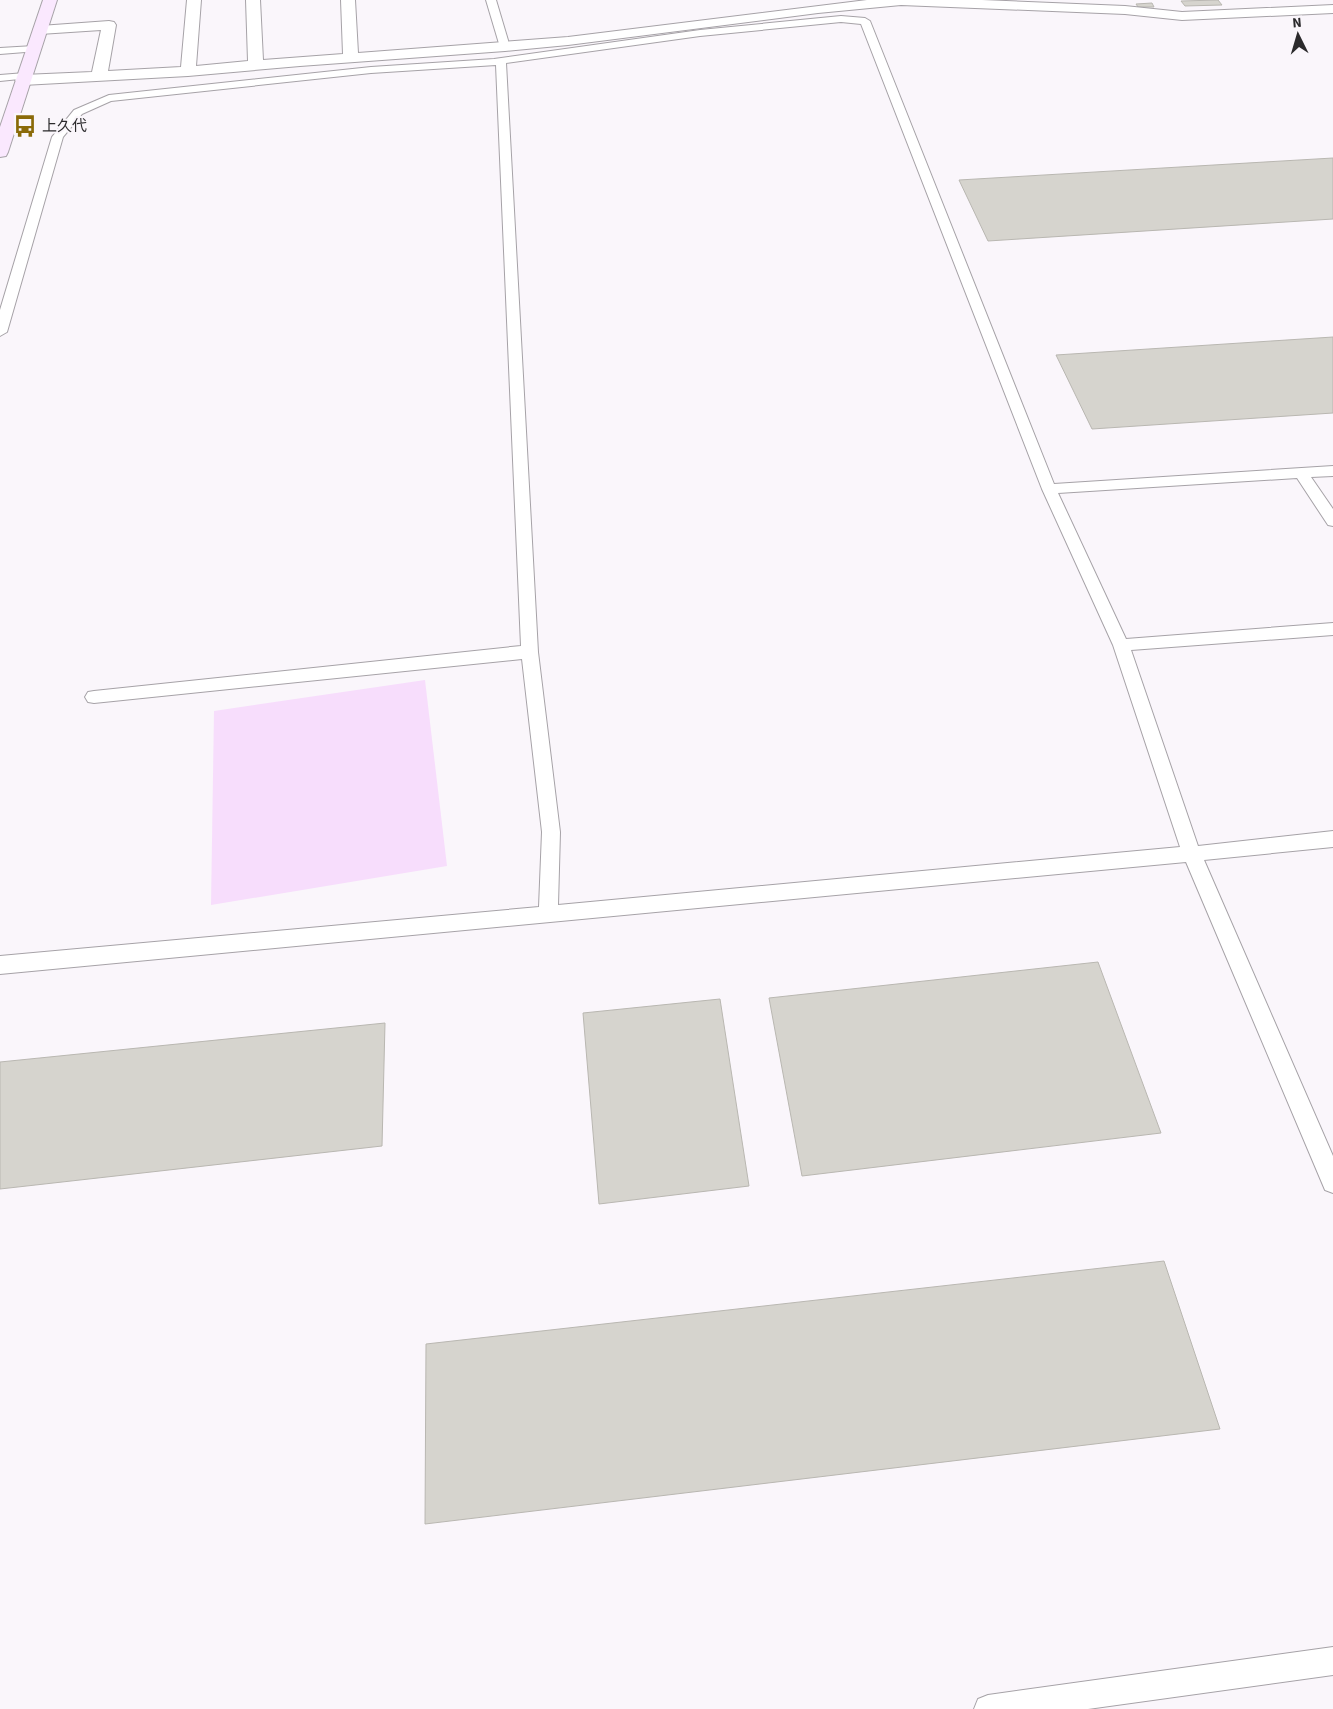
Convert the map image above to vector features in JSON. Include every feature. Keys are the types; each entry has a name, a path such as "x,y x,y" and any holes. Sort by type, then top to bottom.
{"street":[{"path":"0,149 50,0"},
{"path":"188,71 194,0"},
{"path":"253,0 256,65"},
{"path":"348,0 351,58"},
{"path":"24,78 188,71 351,58 503,54 568,41 815,4 901,1 1125,10 1182,16 1333,9"},
{"path":"40,30 109,25 99,76"}],"lane":[{"path":"490,0 503,54 530,652 551,832 548,914"},
{"path":"0,332 58,137 78,112 109,98 841,19 865,21 1049,489 1121,645 1192,854 1333,1182"},
{"path":"0,51 34,49"},
{"path":"0,78 24,78"},
{"path":"1049,489 1333,471"},
{"path":"1301,473 1333,521"},
{"path":"1121,645 1333,629"},
{"path":"94,697 530,652"},
{"path":"0,965 1192,854 1333,839"},
{"path":"988,1709 1333,1661"}],"shaded area":[{"path":"425,680 447,866 211,905 214,711"}],"building":[{"path":"1218,0 1222,5 1185,6 1181,1"},
{"path":"1152,3 1154,7 1138,7 1136,4"},
{"path":"1333,158 1333,219 988,241 959,180"},
{"path":"1333,337 1333,413 1092,429 1056,355"},
{"path":"1098,962 1161,1133 802,1176 769,998"},
{"path":"720,999 749,1186 599,1204 583,1013"},
{"path":"385,1023 382,1146 0,1189 0,1062"},
{"path":"1164,1261 1220,1429 425,1524 426,1344"}],"place":[{"name":"上久代","path":"25,126"}]}
